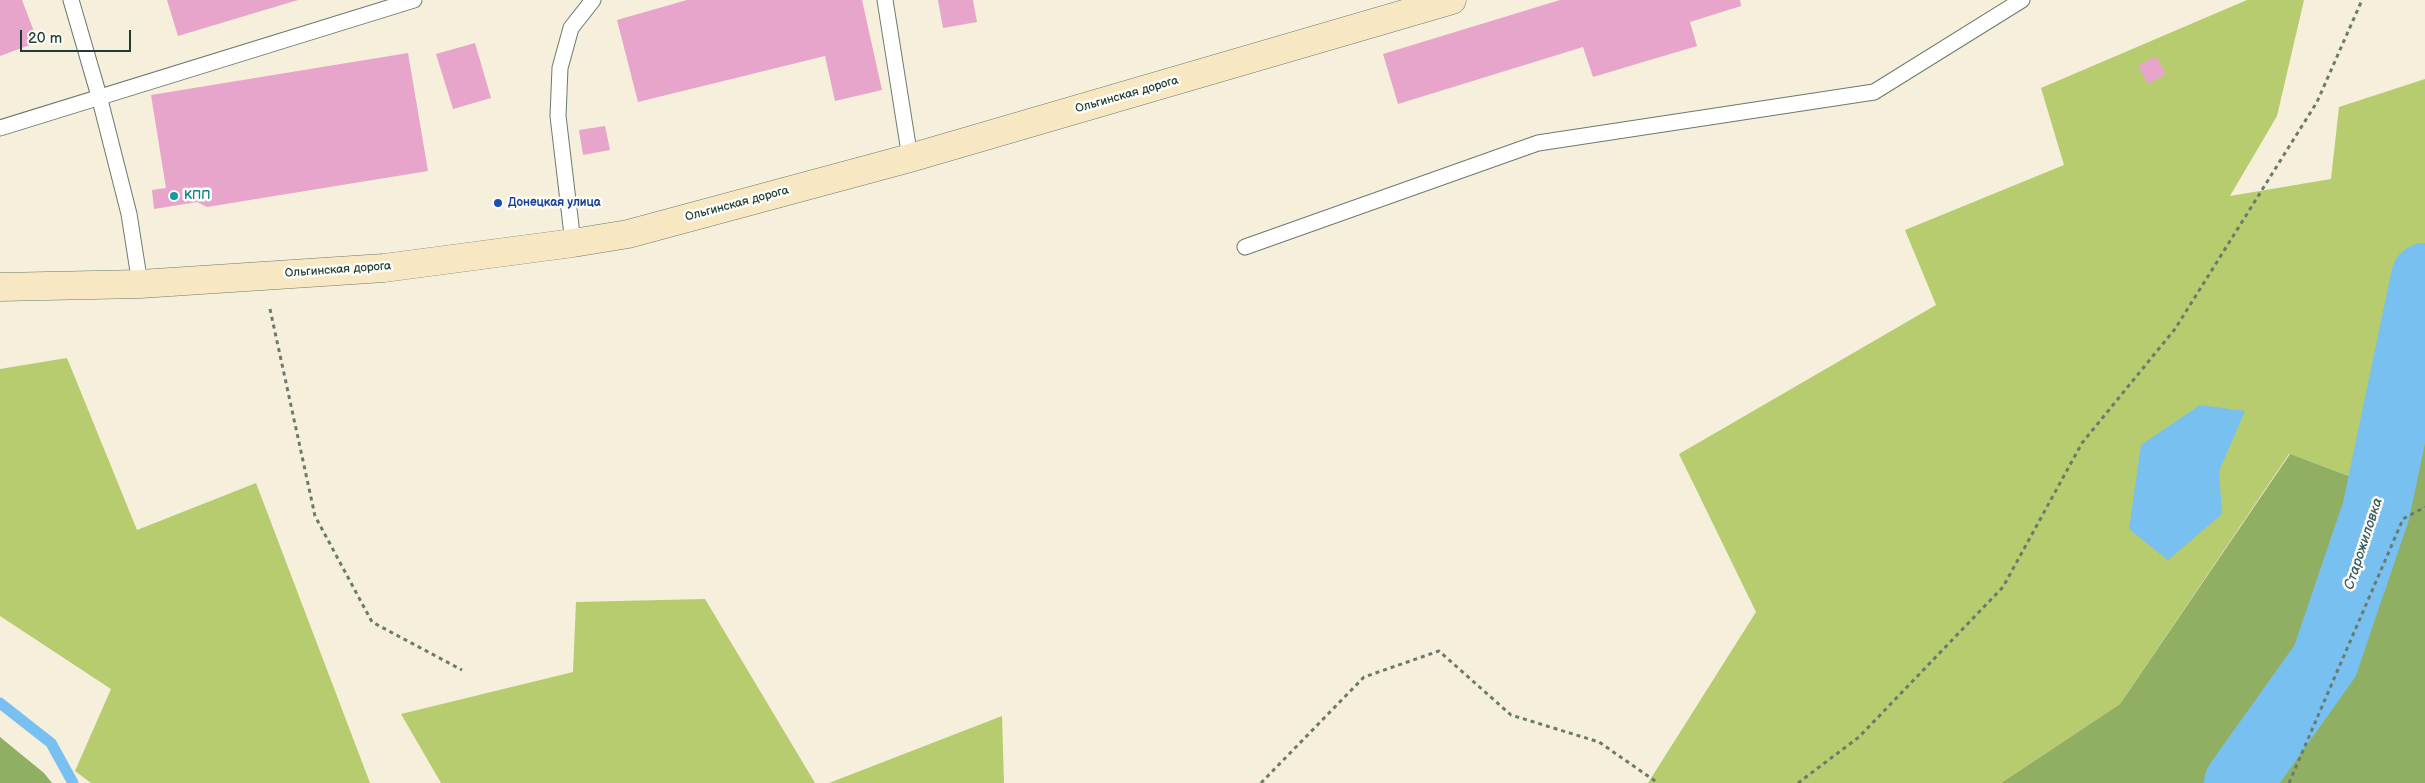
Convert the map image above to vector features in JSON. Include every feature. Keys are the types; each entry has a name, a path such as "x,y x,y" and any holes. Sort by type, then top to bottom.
{"street":[{"name":"Ольгинская дорога","path":"0,287 140,284 384,268 628,234 910,158 1452,0"}],"lane":[{"path":"71,0 100,96 129,214 140,284"},
{"path":"0,128 414,0"},
{"path":"573,243 558,116 560,68 571,28 593,0"},
{"path":"885,0 910,158"},
{"path":"1245,247 1538,143 1874,92 2022,0"}],"path":[{"path":"1798,783 1858,737 2003,587 2082,444 2175,329 2317,102 2362,0"},
{"path":"263,276 315,516 372,622 462,670"},
{"path":"2289,783 2403,520 2425,507"},
{"path":"1261,783 1364,677 1439,651 1511,715 1599,742 1658,783"}],"green space":[{"path":"2247,0 2304,0 2277,116 2230,196 2331,179 2339,107 2425,79 2425,343 2359,480 2289,454 2120,704 2001,783 1648,783 1756,612 1679,454 1936,305 1905,230 2064,165 2041,88"},
{"path":"2425,343 2425,783 2001,783 2120,704 2290,454 2359,480"},
{"path":"67,358 137,530 256,483 370,783 91,783 75,771 111,689 0,616 0,369"},
{"path":"705,599 815,783 441,783 401,714 573,672 576,602"},
{"path":"1002,716 1004,783 829,783"},
{"path":"0,737 44,773 52,783 0,783"}],"water":[{"path":"2200,405 2245,411 2219,471 2222,514 2168,560 2129,529 2141,445"}],"building":[{"path":"0,0 22,0 38,42 0,56"},
{"path":"167,0 298,0 178,36"},
{"path":"687,0 862,0 882,90 835,101 825,56 638,102 617,20"},
{"path":"938,0 973,0 977,22 943,28"},
{"path":"1560,0 1740,0 1741,6 1690,22 1697,46 1593,77 1583,47 1398,104 1383,54"},
{"path":"475,43 491,98 453,109 436,54"},
{"path":"408,53 428,171 207,207 197,202 154,209 152,190 166,188 151,95"},
{"path":"2156,56 2166,74 2148,84 2138,66"},
{"path":"605,126 610,150 583,155 579,130"}],"waterway":[{"name":"Старожиловка","path":"2238,783 2325,661 2376,511 2425,277"},
{"path":"0,703 51,743 73,783"}],"place":[{"name":"КПП","path":"174,196"},
{"name":"Донецкая улица","path":"498,203"}]}
